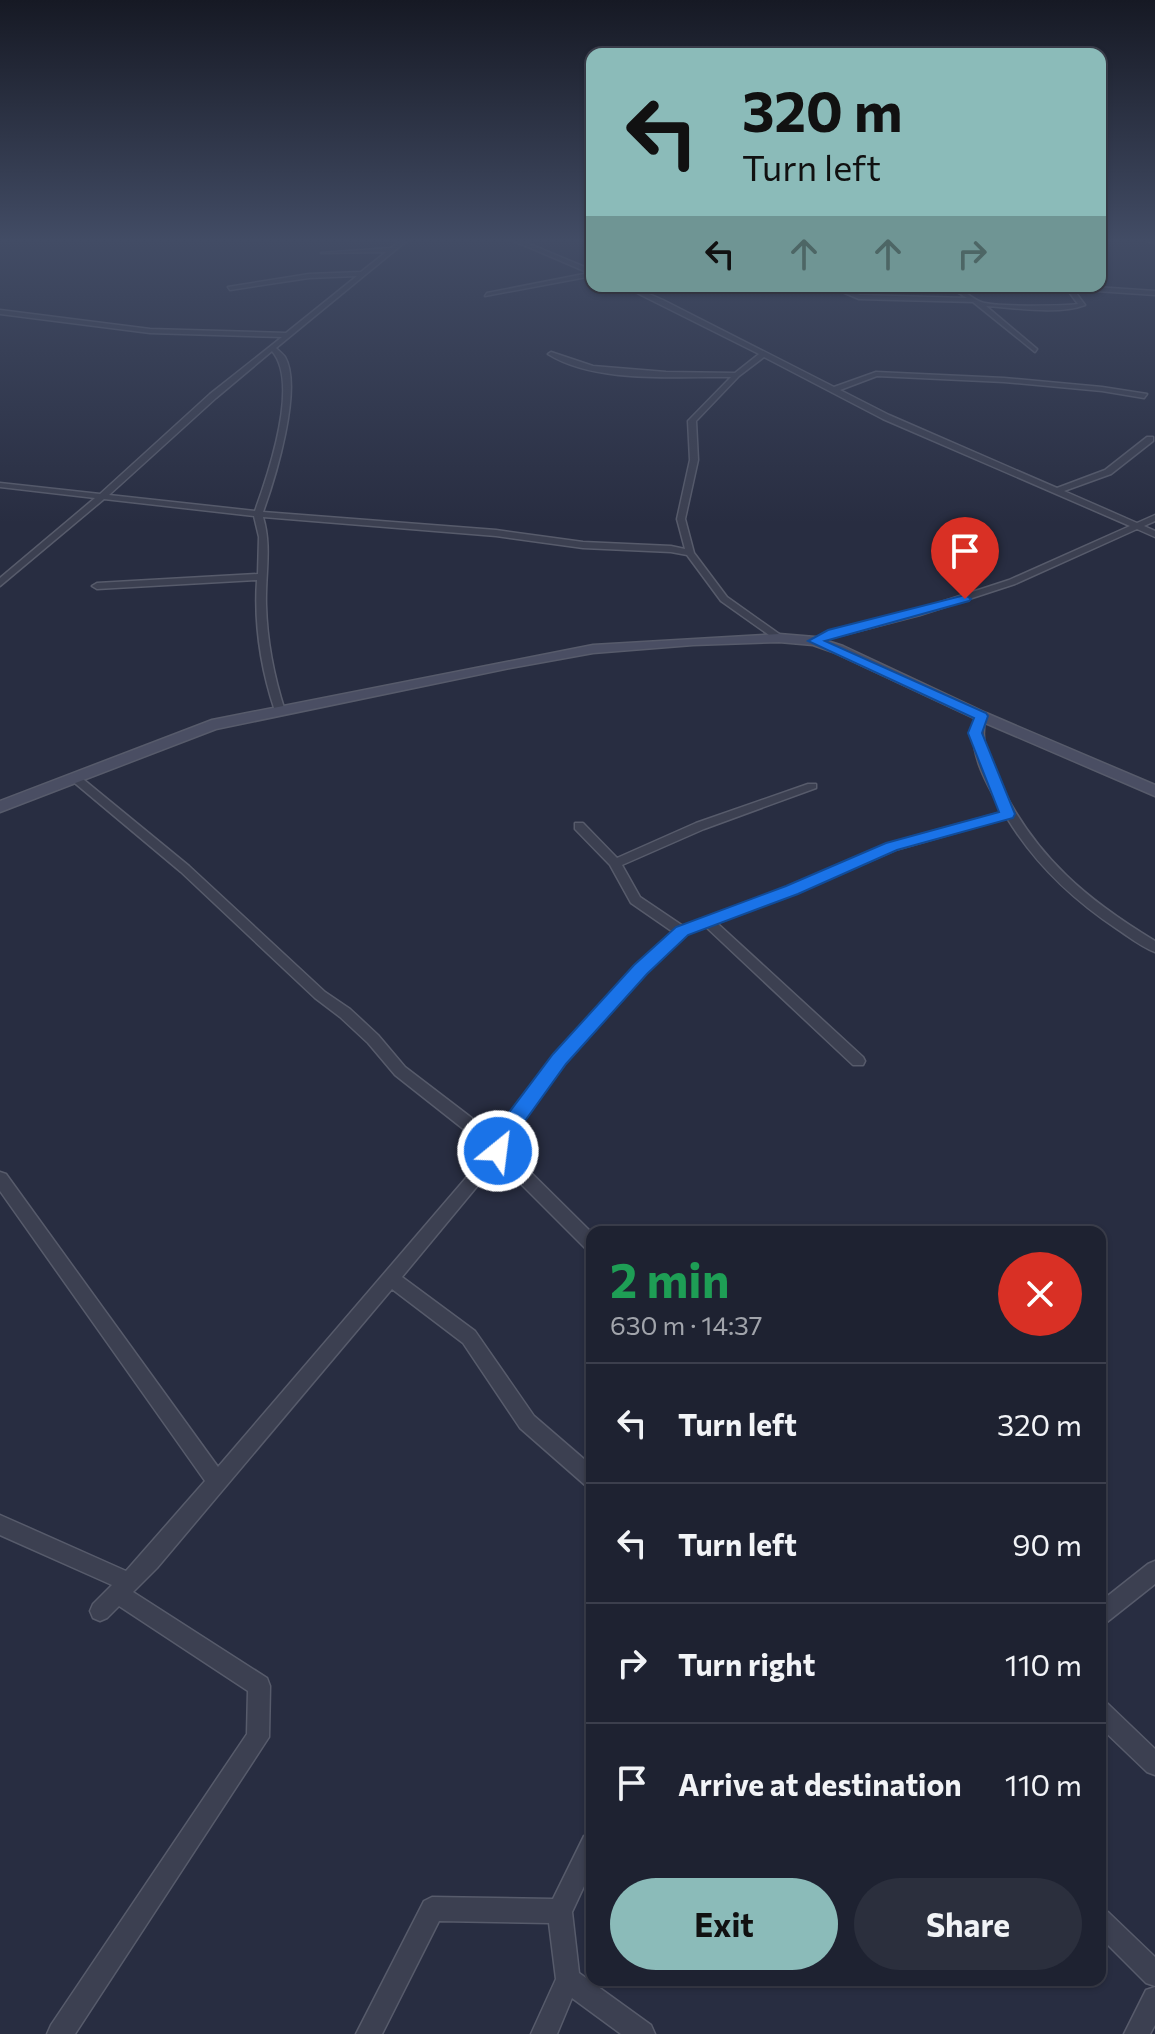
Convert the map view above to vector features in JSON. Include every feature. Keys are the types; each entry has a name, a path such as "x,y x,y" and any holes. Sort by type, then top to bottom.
{"street":[{"path":"216,333 288,335"},
{"path":"0,583 213,396 291,333"},
{"path":"723,333 886,417 1155,534"},
{"path":"1014,333 1035,350"},
{"path":"273,348 280,353 284,363 285,411 274,471 258,514 266,544 262,577 263,630 272,686 280,711"},
{"path":"551,354 566,362 625,371 737,375"},
{"path":"764,354 737,375 692,421 694,460 681,519 690,553 724,599 779,638"},
{"path":"834,390 871,374 890,374 1016,381 1144,396"},
{"path":"1058,491 1108,472 1150,439"},
{"path":"0,485 258,514 496,533 583,545 671,549 690,553"},
{"path":"815,641 833,633 917,613 1000,586 1155,518"},
{"path":"97,586 262,577"},
{"path":"0,807 212,725 593,649 779,638 815,641 1155,791"},
{"path":"981,716 975,733 1008,814 1035,855 1061,882 1155,947"},
{"path":"74,777 185,869 320,995 345,1013 400,1071 497,1148 586,1238"},
{"path":"615,863 700,826 812,786"},
{"path":"100,1611 217,1482 497,1148 559,1059 641,970 682,931 792,890 891,847 1008,814"},
{"path":"579,826 615,863 635,900 682,931"},
{"path":"707,921 858,1061"},
{"path":"0,1179 217,1482"},
{"path":"389,1277 469,1337 527,1422 586,1473"},
{"path":"0,1525 123,1588 259,1686 258,1737 60,2034"},
{"path":"1106,1610 1155,1571"},
{"path":"1106,1718 1155,1764"},
{"path":"544,2034 568,1980 560,1911 586,1857"},
{"path":"369,2034 432,1909 560,1911"},
{"path":"1106,1926 1155,1974"},
{"path":"568,1980 642,2034"},
{"path":"1137,2034 1155,1999"}],"route":[{"path":"498,1151 496,1145 559,1059 641,970 682,931 792,890 891,847 931,833 1008,814 975,733 981,716 815,641 833,633 965,599"}]}
